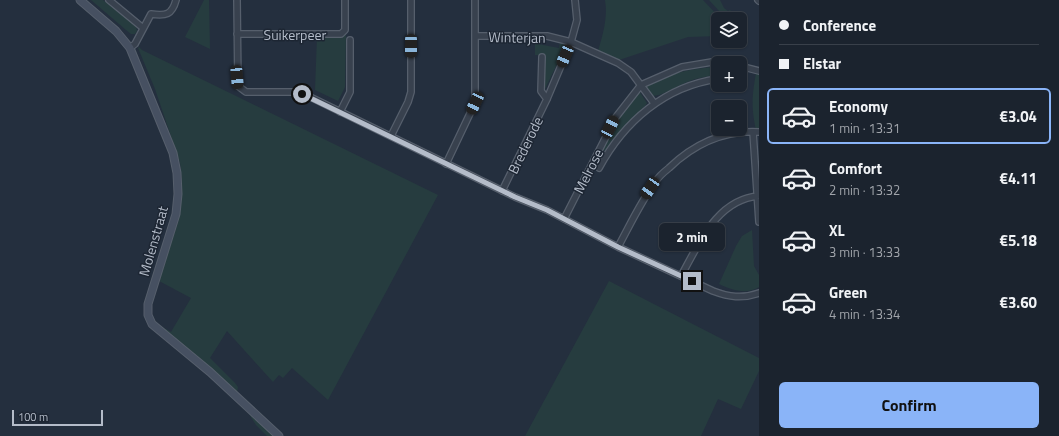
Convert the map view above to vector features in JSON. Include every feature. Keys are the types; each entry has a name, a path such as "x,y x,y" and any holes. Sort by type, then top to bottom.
{"street":[{"name":"Molenstraat","path":"80,0 116,31 130,48 173,153 178,174 176,214 148,304 148,315 152,324 210,372 279,436"},
{"path":"109,0 144,28"},
{"path":"130,48 135,44 152,14 159,15 169,13 173,10 176,0"},
{"path":"237,0 238,86 246,92 296,92 391,136 530,204 547,210 618,247 713,291 728,296 742,297 759,294"},
{"name":"Suikerpeer","path":"237,34 341,34 345,30 345,0"},
{"path":"391,136 408,102 411,92 410,0"},
{"path":"446,164 475,103 475,0"},
{"name":"Brederode","path":"502,190 547,99 571,42 577,20 575,0"},
{"name":"Winterjan","path":"475,36 548,36 571,42 618,63 631,72 641,85"},
{"path":"340,112 350,92 350,40"},
{"name":"Brederode","path":"542,57 541,91 547,99"},
{"name":"Melrose","path":"564,219 616,117 641,85 682,67 711,62"},
{"path":"747,68 759,71"},
{"name":"Melrose","path":"599,168 607,154 627,129 654,104 677,90 696,83 711,80"},
{"path":"641,85 654,104"},
{"path":"618,247 648,191 657,179 681,156 701,143 724,134 756,132 759,222"},
{"path":"681,276 700,241 715,219 737,201 747,197 758,196"}],"green space":[{"path":"91,0 103,0 136,26 137,31 135,34 131,34"},
{"path":"204,0 209,0 210,49 185,37"},
{"path":"605,0 703,0 714,12 711,12 711,36 688,37 619,60 598,51 603,32 606,6"},
{"path":"709,0 720,0 724,8 732,12 720,12"},
{"path":"346,34 345,87 338,101 315,90 317,36 343,36"},
{"path":"535,41 538,41 538,44 559,48 560,42 565,44 562,54 544,91 542,90 542,55 535,55"},
{"path":"139,47 142,50 438,195 328,400 292,368 283,378 279,375 273,382 227,331 210,358 235,383 238,387 237,392 161,326 171,332 191,298 159,281 179,219 182,181 180,163 155,89 138,48"},
{"path":"711,67 711,76 702,77 655,96 651,96 645,87 669,75"},
{"path":"756,73 759,74 759,130 756,130 753,115 753,95"},
{"path":"639,91 647,103 613,139 606,151 602,150 617,120"},
{"path":"752,230 754,266 759,275 759,287 749,291 739,291 719,284 742,236"},
{"path":"609,281 759,358 759,371 741,409 718,399 701,436 525,436"},
{"path":"247,411 274,436 267,436 256,425"}],"route":[{"path":"302,94 515,197 547,210 618,247 692,281"}]}
